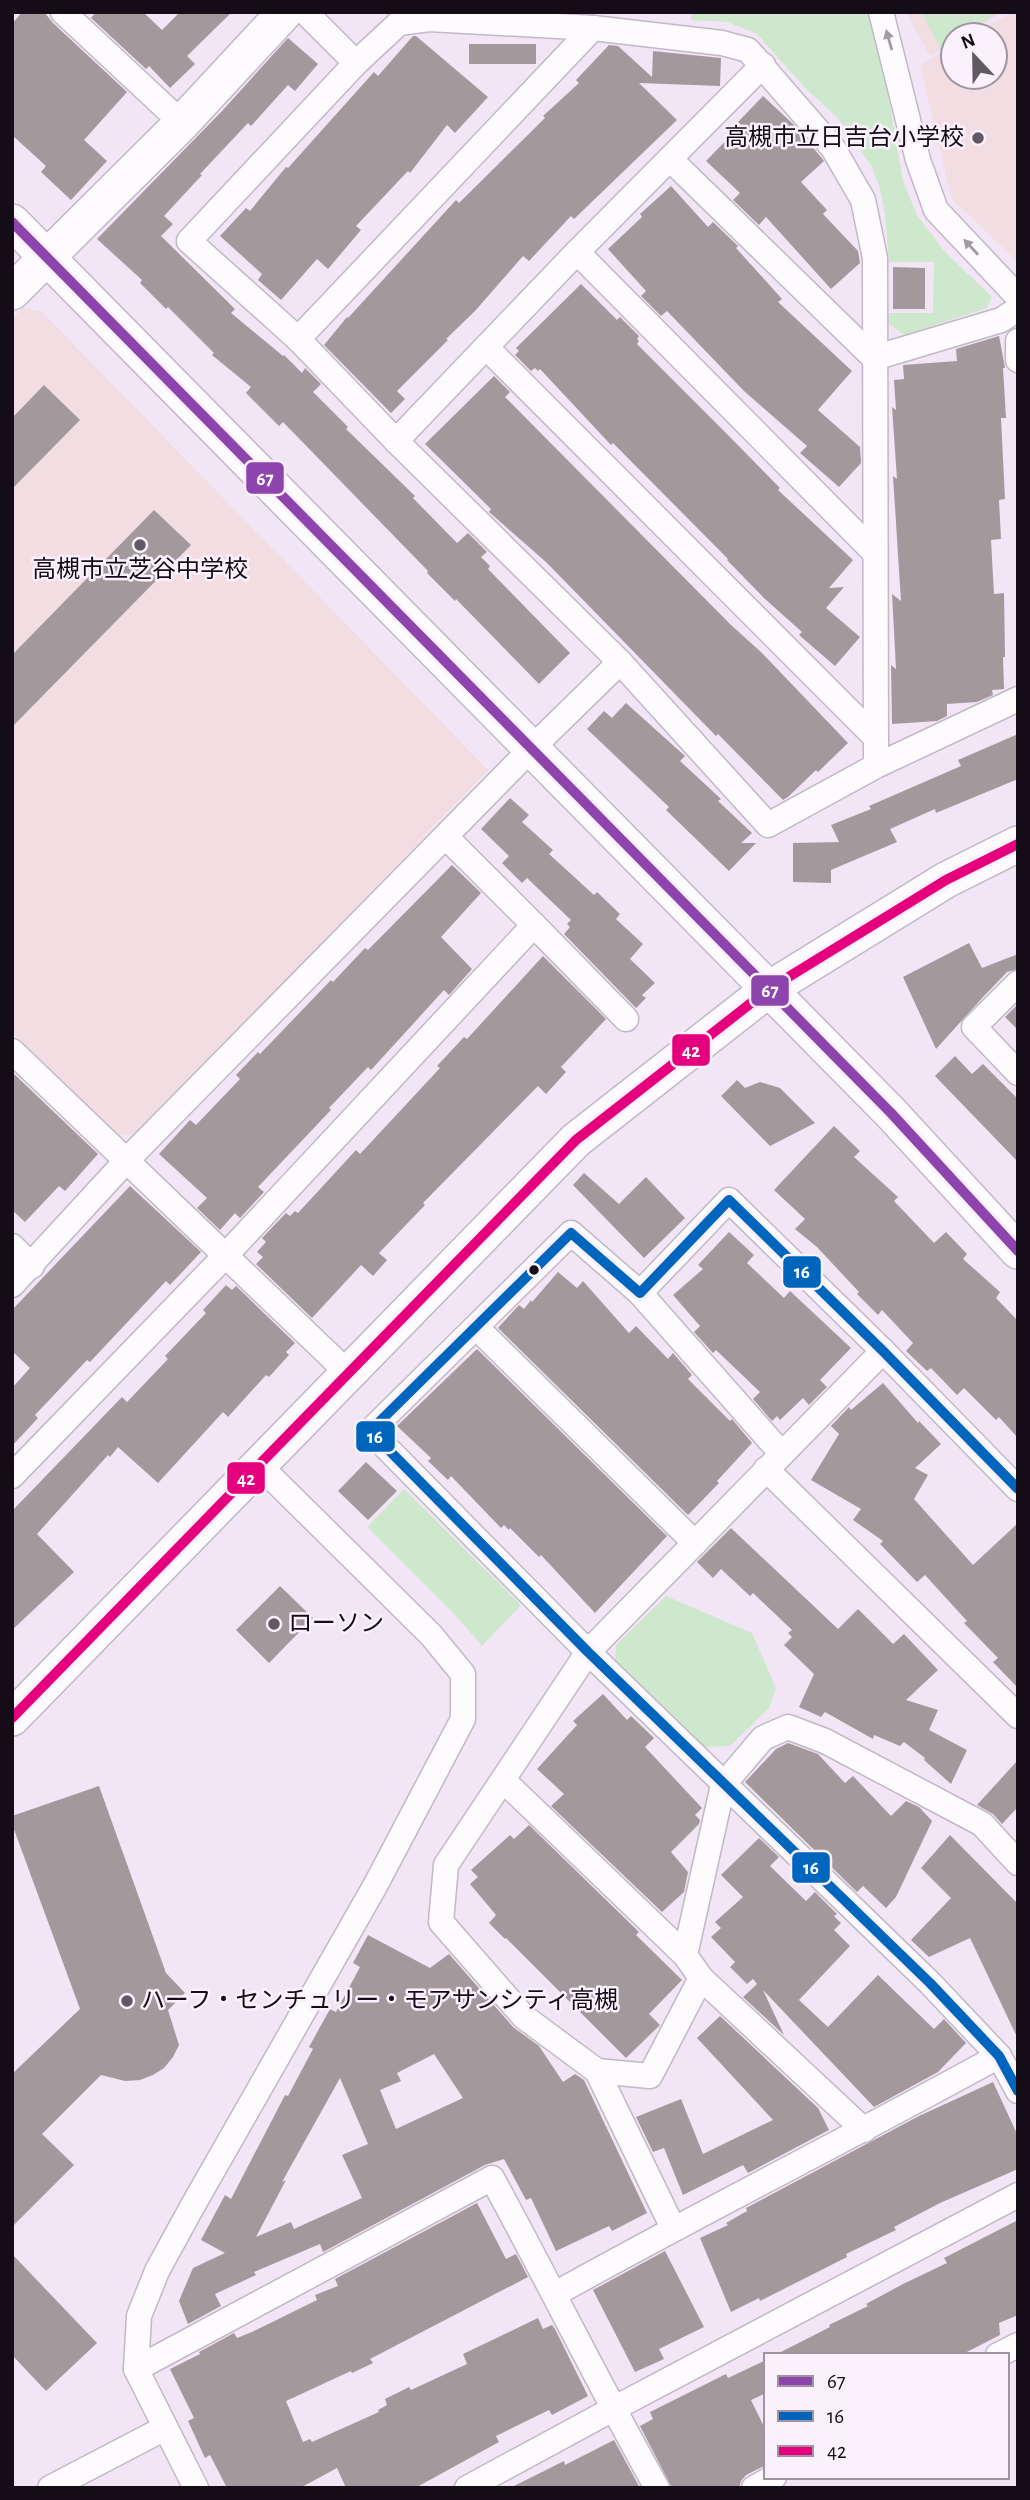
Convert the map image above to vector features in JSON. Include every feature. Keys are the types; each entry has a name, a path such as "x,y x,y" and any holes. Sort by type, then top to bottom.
{"street":[{"path":"64,12 182,123"},
{"path":"12,292 182,123 285,12"},
{"path":"305,12 356,63"},
{"path":"881,12 918,160 936,210 1018,297"},
{"path":"876,766 875,258 863,200 833,148 764,65 748,50 722,43 593,28 429,19 400,23 356,63 189,241 298,339 396,441 620,662 768,825 876,766 1018,699"},
{"path":"298,339 593,28"},
{"path":"396,441 577,252 764,65"},
{"path":"670,159 874,358"},
{"path":"12,222 891,1113 1018,1251"},
{"path":"577,252 875,554"},
{"path":"874,358 1001,320 1018,309"},
{"path":"1018,341 1018,360"},
{"path":"486,347 876,738"},
{"path":"12,1285 127,1160 620,662"},
{"path":"446,837 626,1019"},
{"path":"14,1714 576,1140 769,989 946,880 1018,844"},
{"path":"12,1476 225,1256 534,925"},
{"path":"1018,983 974,1027 1018,1073"},
{"path":"12,1051 347,1372"},
{"path":"640,1293 729,1200 883,1351 1018,1489"},
{"path":"1018,1716 774,1462 640,1293 571,1233 370,1431 723,1785 930,1983 999,2056 1018,2091"},
{"path":"12,1246 32,1265"},
{"path":"476,1327 695,1543"},
{"path":"673,2228 597,2071 524,2017 441,1922 446,1865 589,1652 883,1351"},
{"path":"196,2488 136,2369 139,2316 158,2271 375,1886 463,1719 463,1674 431,1635 258,1465"},
{"path":"685,1955 723,1785 763,1738 788,1727 825,1741 982,1824 1018,1863"},
{"path":"503,1781 685,1955 701,1978 864,2130"},
{"path":"597,2071 650,2076 701,1978"},
{"path":"555,2294 673,2228 864,2130 999,2056"},
{"path":"136,2369 492,2178 555,2294 612,2409 657,2488"},
{"path":"467,2488 1018,2195"},
{"path":"50,2488 165,2428"},
{"path":"754,2488 770,2479"}],"shaded area":[{"path":"906,12 1004,12 989,21 939,21 939,51 930,56"},
{"name":"高槻市立日吉台小学校","path":"1012,12 1018,12 1018,262 952,199 920,65 939,54 939,91 1009,91 1009,21 996,21"},
{"name":"高槻市立芝谷中学校","path":"23,308 41,311 488,770 137,1134 119,1135 12,1032 12,319"}],"green space":[{"path":"692,12 869,12 889,100 903,181 917,215 945,252 992,297 987,308 905,335 888,324 888,313 933,313 934,262 889,262 880,189 872,167 838,118 805,88 757,34 727,22 691,20"},
{"path":"921,12 999,12 984,21 939,21 939,46"},
{"path":"404,1489 521,1605 482,1646 457,1617 367,1527"},
{"path":"666,1596 752,1633 776,1688 769,1708 730,1746 703,1747 615,1662 616,1645"}],"building":[{"path":"22,12 44,12 127,92 84,140 107,161 71,200 41,172 46,166 12,135 12,24"},
{"path":"96,12 143,12 162,30 180,12 232,12 187,56 195,64 170,88 149,66 146,69 91,18"},
{"path":"413,36 488,97 455,133 447,125 410,173 408,171 356,226 361,230 328,269 317,259 281,300 258,280 262,274 220,236 246,208 250,211 286,167 288,168 374,72 378,76"},
{"path":"288,38 318,64 295,91 288,85 251,126 248,123 200,174 202,175 164,216 173,224 161,236 235,309 231,313 284,355 302,373 305,368 321,384 313,392 457,543 468,533 487,552 481,557 490,566 488,569 570,653 539,684 427,573 428,571 283,422 279,426 246,393 251,387 212,355 214,353 140,283 142,280 97,239 222,111"},
{"path":"469,44 536,44 536,64 469,64"},
{"path":"609,45 618,46 652,77 653,51 721,58 720,86 639,83 677,120 574,219 571,216 529,261 523,256 475,311 446,339 448,340 397,391 405,399 391,413 324,345 456,200 459,203 545,118 543,116 579,83 576,80"},
{"path":"763,96 793,124 824,161 801,182 827,210 823,214 858,251 860,263 831,289 766,217 759,225 733,200 740,193 706,161 741,125 738,122"},
{"path":"671,186 708,227 713,222 738,246 736,248 782,299 778,302 852,371 818,410 860,447 861,463 839,487 800,453 807,446 744,391 667,311 661,316 641,296 646,291 608,249 642,217 640,214"},
{"path":"893,267 925,268 925,309 893,309"},
{"path":"581,284 617,320 620,317 639,336 637,344 780,488 778,490 853,560 829,588 844,587 826,608 860,637 835,666 799,635 802,632 765,599 613,443 611,445 540,369 531,371 515,355 519,351 516,348"},
{"path":"999,336 1005,368 1006,418 1001,418 1005,499 999,500 1001,539 991,540 994,594 1004,593 1004,689 992,690 993,695 977,702 947,704 947,716 937,721 892,724 891,665 896,669 892,594 901,601 893,476 897,479 892,407 896,410 894,380 904,379 903,365 957,361 956,349"},
{"path":"494,376 510,392 505,397 762,653 848,743 788,797 783,800 718,734 716,736 546,562 489,512 491,509 425,444"},
{"path":"44,385 80,420 12,489 12,418"},
{"path":"154,510 191,545 12,727 12,655"},
{"path":"626,703 685,756 680,761 721,799 718,801 752,833 741,843 756,843 729,871 666,810 669,807 587,729 604,711 612,718"},
{"path":"1018,734 1018,779 936,813 935,809 890,829 897,842 831,870 831,883 793,882 793,843 839,842 831,825 961,766 958,760"},
{"path":"510,798 529,815 522,822 553,850 549,854 594,895 597,892 620,914 616,919 643,944 630,959 655,983 642,995 646,998 636,1008 564,934 570,927 567,924 571,920 527,878 522,883 502,863 509,856 481,829"},
{"path":"452,865 481,893 441,937 472,969 449,995 444,990 371,1070 368,1067 258,1187 264,1192 240,1218 235,1213 220,1230 197,1208 207,1198 159,1154 190,1120 196,1125 240,1079 236,1075 258,1052 260,1054 365,948 368,950"},
{"path":"969,943 982,968 1018,954 1018,969 1007,972 936,1049 903,977"},
{"path":"543,956 606,1019 561,1067 566,1072 546,1094 538,1086 423,1203 425,1205 379,1253 387,1260 373,1276 361,1265 312,1318 256,1264 263,1257 257,1252 266,1242 262,1238 286,1213 290,1216 295,1211 298,1213 356,1150 360,1154 440,1068 437,1066 464,1037 467,1039"},
{"path":"1018,1004 1018,1030 1005,1017"},
{"path":"955,1056 972,1074 983,1064 1018,1099 1018,1162 935,1076"},
{"path":"12,1072 98,1154 65,1191 59,1186 25,1222 12,1210"},
{"path":"737,1080 745,1088 760,1082 780,1088 815,1123 770,1146 721,1096"},
{"path":"834,1126 860,1151 854,1157 898,1197 894,1201 934,1243 946,1232 967,1254 963,1259 1000,1292 996,1298 1018,1321 1018,1438 999,1417 996,1420 964,1388 957,1395 931,1368 927,1371 906,1351 913,1343 882,1310 878,1315 817,1247 795,1229 805,1219 774,1190"},
{"path":"584,1173 619,1204 646,1177 685,1218 644,1258 573,1185"},
{"path":"130,1186 201,1252 170,1285 166,1281 90,1362 87,1360 35,1415 38,1418 12,1446 12,1388 30,1368 12,1351 12,1310"},
{"path":"729,1232 754,1255 747,1263 784,1298 790,1291 851,1348 820,1380 827,1387 809,1405 803,1398 780,1420 777,1416 772,1421 753,1399 760,1392 716,1350 713,1353 694,1332 700,1326 673,1295 703,1269 698,1265"},
{"path":"558,1272 577,1288 583,1281 629,1333 636,1326 668,1359 673,1353 692,1375 688,1379 730,1421 732,1419 752,1443 688,1515 498,1328 519,1305 524,1309 531,1300 532,1302"},
{"path":"226,1285 232,1290 236,1286 295,1343 286,1352 289,1355 269,1377 266,1375 228,1417 223,1412 158,1483 118,1447 110,1457 108,1455 37,1534 74,1572 12,1630 12,1511 122,1397 127,1402 168,1359 165,1356 206,1313 203,1310"},
{"path":"477,1349 667,1536 595,1613 541,1555 539,1557 510,1528 509,1530 504,1525 501,1528 451,1476 448,1480 428,1461 431,1458 397,1426"},
{"path":"883,1383 918,1423 919,1421 941,1444 915,1468 928,1475 914,1499 973,1565 1018,1523 1018,1688 993,1662 998,1658 964,1623 967,1621 925,1575 917,1582 880,1544 883,1541 853,1520 861,1509 811,1480 839,1434 831,1426 849,1407 851,1410"},
{"path":"366,1462 397,1491 368,1520 338,1491"},
{"path":"731,1528 838,1629 858,1609 893,1644 904,1634 938,1670 906,1700 938,1710 929,1730 967,1750 951,1784 904,1742 900,1746 874,1735 873,1739 825,1712 821,1717 799,1707 814,1674 784,1645 792,1637 788,1633 792,1630 753,1593 750,1596 721,1569 713,1578 697,1562"},
{"name":"ローソン","path":"280,1586 313,1618 269,1663 236,1630"},
{"path":"603,1694 627,1720 631,1716 654,1738 645,1747 702,1808 695,1815 700,1820 699,1824 671,1852 688,1872 684,1892 662,1912 551,1806 564,1794 537,1769 577,1725 573,1721"},
{"path":"788,1743 818,1754 845,1783 853,1776 891,1816 906,1801 919,1807 932,1821 896,1897 886,1908 863,1886 857,1892 745,1782 776,1749"},
{"path":"1018,1760 1018,1807 1002,1824 993,1814 977,1805"},
{"name":"ハーフ・センチュリー・モアサンシティ高槻","path":"99,1786 166,1973 185,1993 168,2010 179,2045 164,2068 140,2080 125,2081 101,2075 42,2134 74,2165 12,2227 12,2074 80,2009 12,1824 12,1816"},
{"path":"529,1825 639,1932 636,1935 682,1980 649,2014 660,2025 626,2058 489,1923 496,1915 470,1884 478,1877 471,1870 510,1835 514,1839"},
{"path":"950,1835 1018,1904 1018,2039 970,1938 929,1957 911,1940 951,1898 921,1868"},
{"path":"759,1838 779,1857 770,1866 806,1901 815,1892 837,1914 834,1916 841,1923 834,1930 850,1946 799,2000 828,2027 878,1975 934,2029 944,2019 966,2043 938,2072 874,2107 763,1990 784,2035 743,1997 757,1984 753,1979 747,1984 730,1967 735,1962 711,1937 721,1928 715,1922 743,1897 721,1875"},
{"path":"368,1935 430,1968 449,1954 513,2027 539,2046 563,2082 575,2074 584,2080 647,2213 612,2231 609,2226 556,2251 531,2198 526,2200 504,2159 485,2165 323,2252 320,2244 254,2272 256,2275 215,2294 221,2306 188,2324 179,2301 193,2268 225,2253 201,2240 225,2195 231,2199 285,2095 288,2096 313,2049 309,2047 330,2009 336,2012 360,1967 353,1963","holes":["434,2054 463,2098 396,2129 380,2090 401,2081 397,2073","340,2078 368,2144 342,2155 362,2198 294,2229 291,2222 256,2237 286,2180 282,2182"]},
{"path":"720,2016 818,2108 829,2130 748,2173 743,2165 683,2195 664,2148 653,2152 636,2117 681,2099 703,2154 773,2120 697,2038"},
{"path":"993,2082 1018,2136 1018,2169 940,2203 894,2227 896,2230 846,2254 847,2257 760,2301 759,2298 731,2312 700,2238 728,2225 726,2223 747,2211 746,2208 919,2116"},
{"path":"477,2203 506,2259 516,2254 528,2277 370,2359 373,2363 286,2401 303,2442 310,2439 312,2442 379,2412 378,2410 387,2405 385,2399 467,2364 463,2354 538,2318 543,2329 552,2325 555,2329 588,2396 552,2415 549,2410 496,2436 499,2442 415,2488 346,2488 337,2468 300,2488 227,2488 210,2455 205,2458 188,2421 194,2418 170,2369 234,2333 237,2338 317,2300 315,2295 338,2286 335,2279"},
{"path":"1018,2220 1018,2315 999,2323 1000,2335 965,2353 779,2353 868,2306 866,2304 903,2284 947,2263 944,2258"},
{"path":"665,2251 704,2327 659,2349 664,2359 635,2372 593,2290"},
{"path":"12,2254 97,2343 46,2391 12,2355"},
{"path":"764,2361 764,2394 751,2400 764,2427 764,2466 746,2475 739,2488 672,2488 640,2426 653,2419 650,2412 726,2374 728,2378"},
{"path":"614,2440 640,2488 510,2488 564,2461 565,2465"}],"transit line":[{"name":"67","path":"12,222 891,1113 1018,1251"},
{"name":"42","path":"12,1718 576,1140 769,989 946,880 1018,844"},
{"name":"16","path":"1018,1489 883,1351 729,1200 640,1293 571,1233 370,1431 588,1652 930,1983 999,2056 1018,2091"}],"place":[{"name":"高槻市立日吉台小学校","path":"978,138"},
{"name":"高槻市立芝谷中学校","path":"140,545"},
{"name":"ローソン","path":"274,1624"},
{"name":"ハーフ・センチュリー・モアサンシティ高槻","path":"127,2001"}]}
